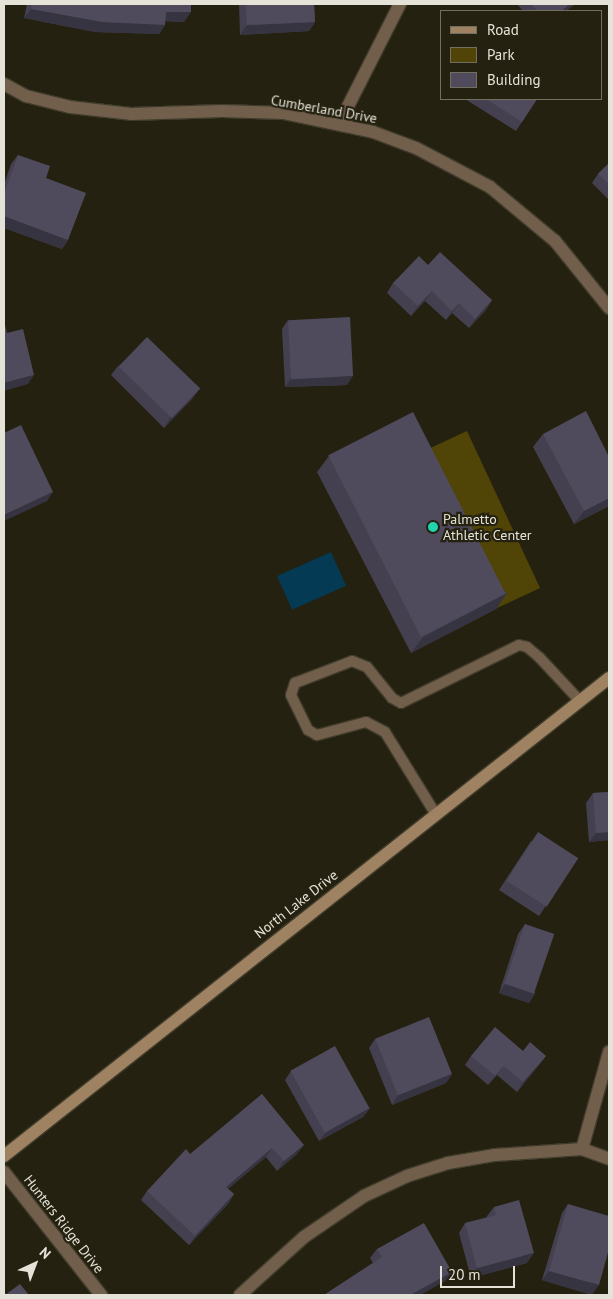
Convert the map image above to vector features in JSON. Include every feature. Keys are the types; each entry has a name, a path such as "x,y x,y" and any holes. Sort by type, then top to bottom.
{"main road":[{"name":"North Lake Drive","path":"4,1156 435,813 609,678"}],"street":[{"path":"339,124 400,4"},
{"name":"Cumberland Drive","path":"4,84 26,96 70,107 131,114 222,110 274,113 373,132 416,148 490,188 554,241 609,308"},
{"path":"582,1148 609,1052"},
{"path":"240,1295 304,1237 364,1196 407,1176 448,1163 495,1155 582,1148 609,1159"},
{"name":"Hunters Ridge Drive","path":"4,1172 101,1295"}],"lane":[{"path":"435,813 385,732 366,722 317,735 308,730 292,695 295,683 352,662 367,667 392,698 401,702 519,645 539,657 580,702"}],"green space":[{"name":"Palmetto Athletic Center","path":"467,431 540,588 411,648 424,451"}],"water":[{"path":"331,552 346,586 292,610 277,576"}],"building":[{"path":"32,4 191,4 191,12 166,12 165,25 102,22 31,9"},
{"path":"246,4 314,4 315,22 247,25"},
{"path":"531,4 570,4 562,10 536,10"},
{"path":"488,100 536,100 522,122"},
{"path":"18,155 50,166 46,178 86,193 68,240 4,216 4,194"},
{"path":"609,163 609,184 598,174"},
{"path":"440,252 492,300 475,319 459,303 452,311 432,291 418,306 393,283 419,256 428,265"},
{"path":"350,317 353,376 291,379 288,320"},
{"path":"4,321 7,333 23,329 34,375 4,383"},
{"path":"147,337 200,388 172,418 119,366"},
{"path":"586,411 609,457 609,498 584,511 543,434"},
{"name":"Palmetto Athletic Center","path":"413,412 506,594 421,637 328,455"},
{"path":"21,425 53,492 4,515 4,433"},
{"path":"609,792 609,832 596,833 593,793"},
{"path":"538,832 578,858 547,907 506,881"},
{"path":"525,924 554,934 534,994 504,984"},
{"path":"429,1017 452,1074 398,1095 375,1039"},
{"path":"495,1027 523,1051 530,1042 546,1056 523,1082 504,1066 495,1076 471,1056"},
{"path":"335,1046 369,1108 325,1133 290,1071"},
{"path":"262,1094 304,1145 284,1161 272,1148 226,1187 234,1194 195,1236 147,1191 186,1149 190,1154"},
{"path":"519,1200 534,1253 477,1268 465,1223 496,1215 494,1207"},
{"path":"568,1204 609,1216 609,1249 599,1285 549,1271"},
{"path":"424,1223 452,1272 410,1295 324,1295 382,1257 377,1249"},
{"path":"20,1284 29,1295 5,1295"}],"place":[{"name":"Palmetto Athletic Center","path":"433,527"}]}
